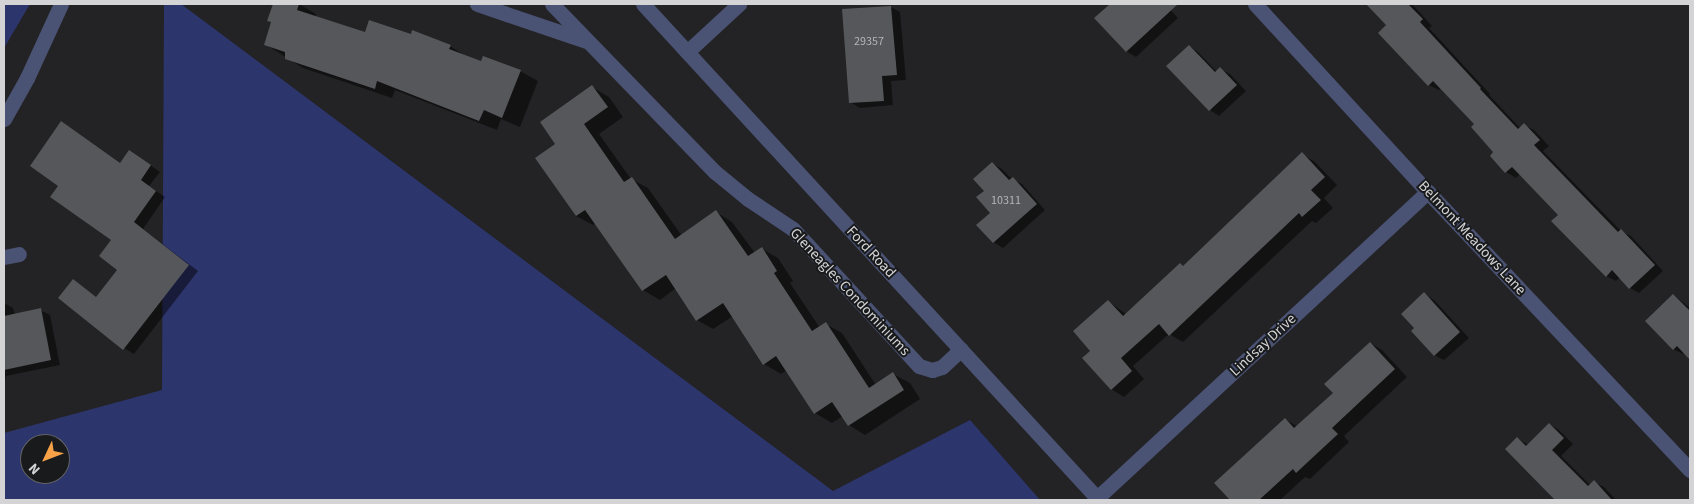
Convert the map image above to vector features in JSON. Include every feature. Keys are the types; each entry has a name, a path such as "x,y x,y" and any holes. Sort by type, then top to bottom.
{"street":[{"path":"4,119 27,78 61,4"},
{"name":"Gleneagles Condominiums","path":"477,4 590,43"},
{"name":"Gleneagles Condominiums","path":"552,4 715,172 748,199 793,229 919,366 932,370 942,367 961,349"},
{"name":"Ford Road","path":"643,4 1098,499"},
{"path":"687,52 739,4"},
{"name":"Belmont Meadows Lane","path":"1255,4 1428,192 1690,470"},
{"name":"Lindsay Drive","path":"1098,499 1428,192"}],"shaded area":[{"path":"4,4 30,4 4,48"},
{"path":"164,4 181,4 833,491 970,420 1040,500 4,500 4,433 162,390"}],"building":[{"path":"273,4 299,4 297,10 365,32 369,20 411,34 412,30 451,45 449,49 481,61 483,56 521,70 502,118 484,110 479,121 377,81 375,89 285,59 285,52 264,45 271,22 267,21"},
{"path":"1110,4 1178,4 1126,52 1094,18"},
{"path":"1366,4 1408,4 1423,19 1420,22 1480,89 1518,129 1524,123 1540,140 1534,145 1618,232 1621,229 1655,265 1629,289 1612,270 1606,277 1551,221 1558,215 1512,167 1505,173 1490,156 1493,152 1471,127 1474,124 1433,81 1428,86 1378,33 1386,25"},
{"path":"891,6 897,75 882,76 884,101 849,103 842,9"},
{"path":"1189,45 1215,72 1220,67 1237,85 1209,111 1166,66"},
{"path":"592,85 608,107 584,124 624,182 632,177 675,239 716,210 748,256 762,247 777,271 774,273 812,331 826,322 869,388 893,372 904,390 848,426 832,402 814,414 776,356 763,365 723,303 696,321 666,275 642,291 585,210 576,216 535,158 555,144 540,122"},
{"path":"61,121 120,163 129,150 151,165 141,180 156,191 134,222 189,265 123,350 58,298 73,279 96,297 117,270 99,256 111,240 50,197 58,186 30,166"},
{"path":"1302,152 1325,177 1311,190 1321,200 1302,217 1299,213 1169,336 1159,324 1121,358 1132,371 1111,390 1082,358 1090,351 1073,331 1108,300 1123,316 1180,263 1183,266"},
{"path":"992,162 1009,180 1013,177 1037,204 993,243 976,225 990,213 976,197 984,191 973,179"},
{"path":"1424,292 1460,332 1434,356 1411,331 1414,328 1401,314"},
{"path":"1673,294 1690,311 1690,360 1677,346 1673,350 1645,321"},
{"path":"41,308 51,360 4,370 4,316"},
{"path":"1370,342 1395,369 1332,428 1338,434 1296,473 1293,469 1259,500 1230,500 1214,483 1285,418 1294,428 1333,393 1324,384"},
{"path":"1549,423 1564,438 1552,450 1588,486 1594,480 1612,500 1555,500 1505,449 1517,437 1526,446"}]}
